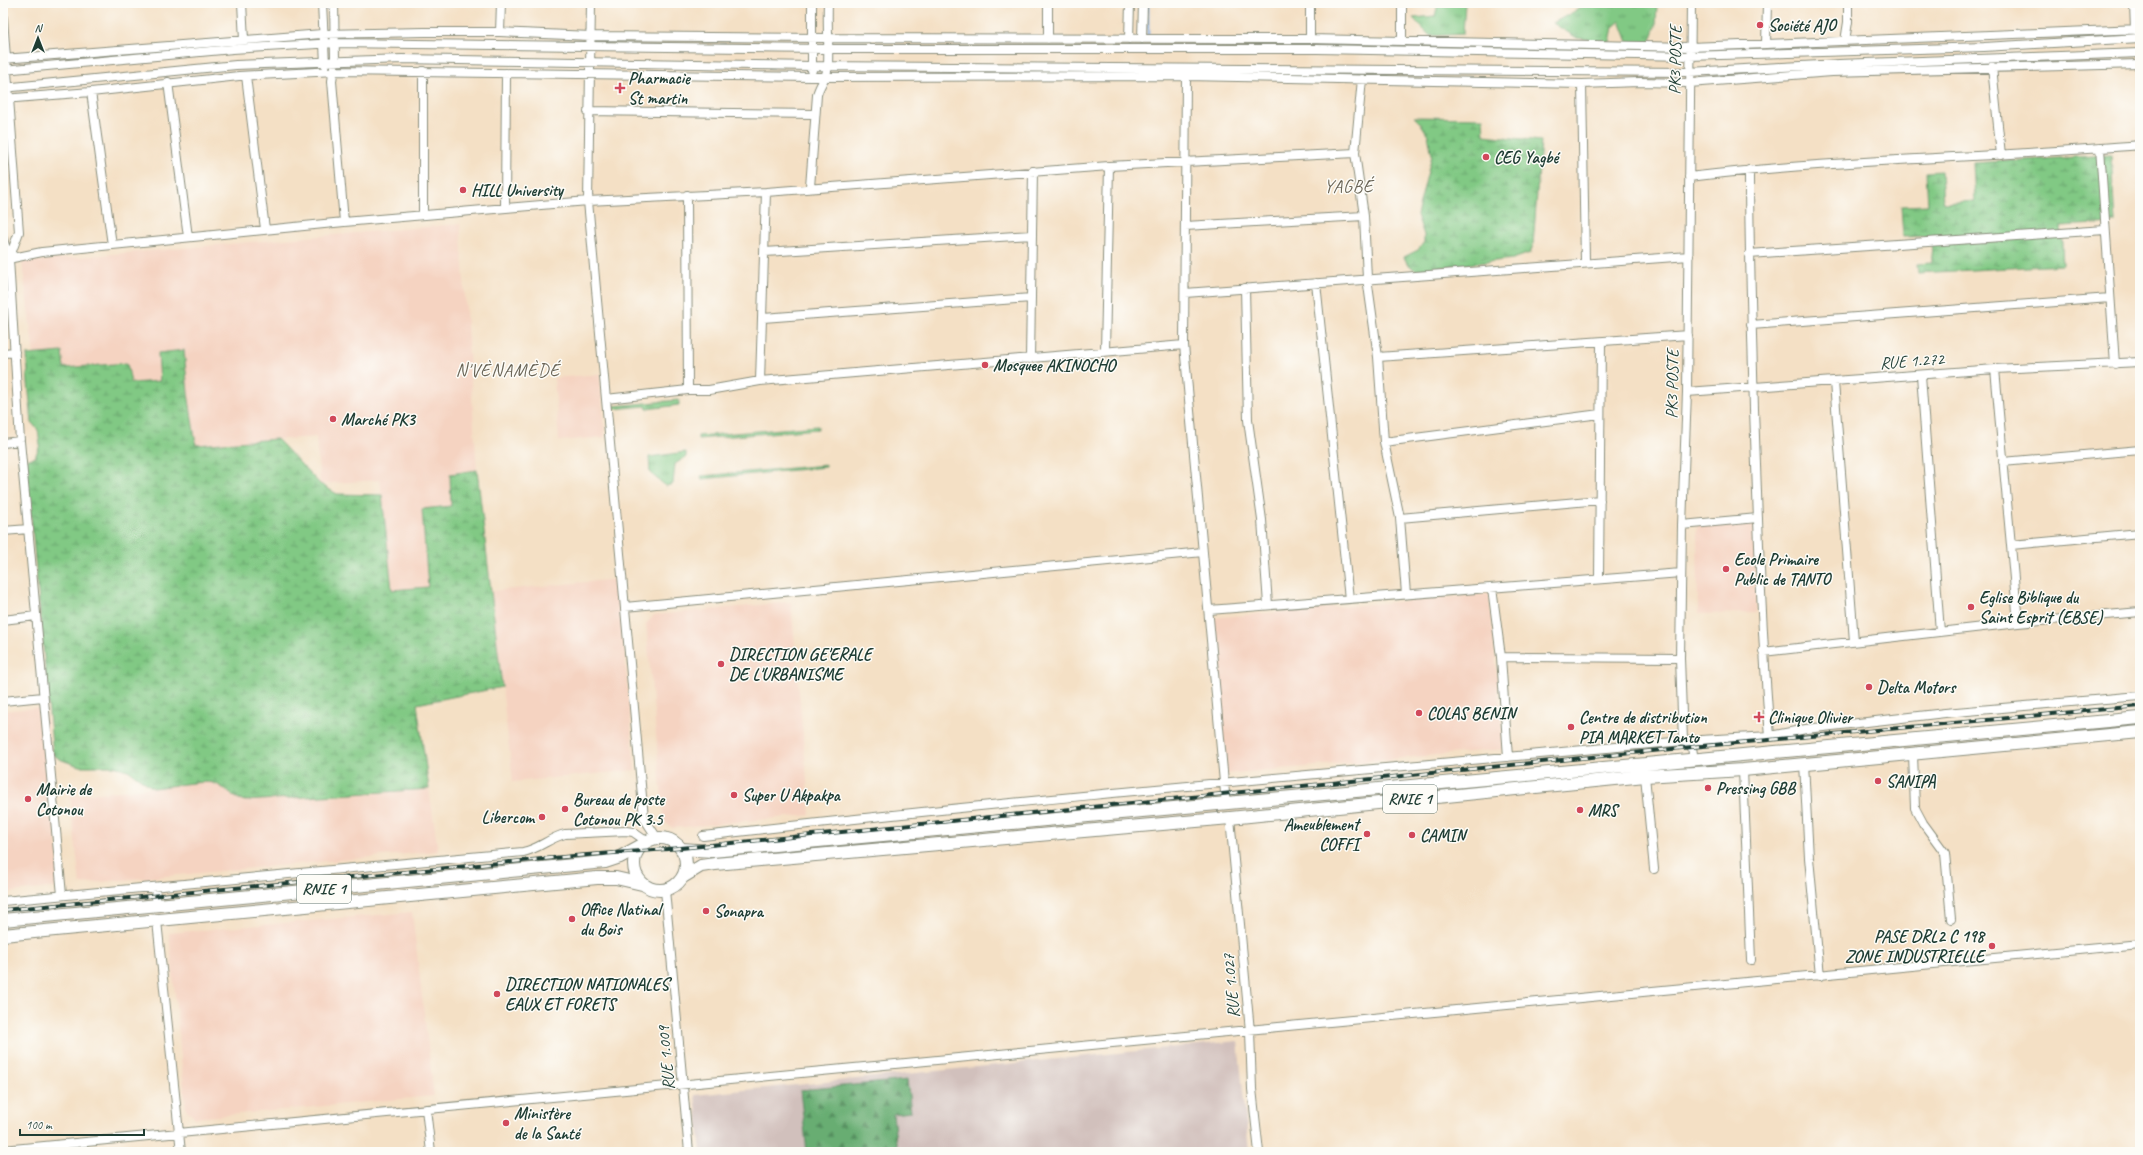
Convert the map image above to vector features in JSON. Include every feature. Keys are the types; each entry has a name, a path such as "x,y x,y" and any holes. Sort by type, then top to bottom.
{"highway":[{"name":"RNIE 1","path":"3,920 605,862 620,857 648,841 669,839 681,849 712,851 1694,761 2140,718"},
{"name":"RNIE 1","path":"3,935 597,878 616,878 642,884 653,890 665,890 675,885 683,877 701,866 715,864 1230,818 1645,776 1743,770 2140,732"},
{"path":"642,884 637,877 633,866 635,855 648,841"},
{"path":"681,849 686,863 683,877"}],"street":[{"path":"242,3 244,40"},
{"path":"322,3 322,43 324,60 326,72 332,81"},
{"path":"334,3 335,71 332,81 344,222"},
{"path":"500,3 500,32"},
{"path":"591,3 588,111 588,201 644,818 648,841"},
{"path":"812,3 812,77 818,87"},
{"path":"810,187 814,114 818,87 826,77 828,66 828,3"},
{"path":"1048,3 1048,39"},
{"path":"1129,39 1130,3"},
{"path":"1142,39 1143,3"},
{"path":"1310,3 1310,39"},
{"path":"1402,3 1402,41"},
{"name":"PK3 POSTE","path":"1683,741 1680,658 1682,525 1688,335 1689,56 1691,3"},
{"path":"1766,44 1767,3"},
{"path":"1845,41 1848,22 1848,3"},
{"path":"5,70 233,49 322,43 334,38 500,32 591,36 812,38 965,37 1048,39 1310,39 1690,47 2138,30 2134,3"},
{"path":"3,18 6,88 19,232 6,260"},
{"path":"5,59 322,34 334,38 590,46 812,49 1317,49 1689,56 1984,47 2140,38"},
{"path":"6,88 236,65 324,60 402,59 589,64 812,66 1689,72 1840,64 2140,52"},
{"path":"7,98 91,92 168,82 335,71 812,77 1186,76 1582,84 1639,82 1689,83 1832,72 2140,64"},
{"path":"1992,67 2001,155"},
{"path":"423,71 423,215"},
{"path":"505,208 506,73"},
{"path":"246,76 265,229"},
{"path":"1186,76 1184,345 1226,804"},
{"path":"1362,79 1355,153 1364,216 1367,278 1378,357 1384,442 1400,518 1406,594"},
{"path":"168,82 188,237"},
{"path":"1582,84 1585,262"},
{"path":"91,92 112,245"},
{"path":"588,111 814,114"},
{"path":"1689,177 1749,170 2001,155 2140,144"},
{"path":"2100,148 2115,364"},
{"path":"6,260 42,252 265,229 588,201 766,192 810,187 1185,161 1355,153"},
{"path":"1105,351 1109,166"},
{"path":"1749,170 1749,254 1758,518 1763,652 1770,736"},
{"path":"1030,359 1033,171"},
{"path":"760,381 766,192"},
{"path":"686,195 688,390"},
{"path":"1185,226 1364,216"},
{"path":"1749,254 2105,230"},
{"path":"765,252 1032,235"},
{"path":"3,239 15,352 20,441 62,895"},
{"path":"1185,293 1367,278 1688,256"},
{"path":"1316,283 1349,599"},
{"path":"1245,288 1248,420 1262,520 1268,605"},
{"path":"763,318 1031,298"},
{"path":"1751,325 2110,298"},
{"path":"1378,357 1688,335"},
{"path":"1599,579 1601,342"},
{"path":"606,399 688,390 709,390 760,381 1184,345"},
{"path":"3,353 15,352"},
{"name":"RUE 1.272","path":"1687,392 1995,369 2140,362"},
{"path":"1995,369 2018,624"},
{"path":"1921,375 1940,632"},
{"path":"1834,382 1854,641"},
{"path":"1384,442 1600,414"},
{"path":"3,443 20,441"},
{"path":"2003,462 2140,450"},
{"path":"1400,518 1600,500"},
{"path":"1682,525 1758,518"},
{"path":"3,531 29,529"},
{"path":"2011,545 2140,534"},
{"path":"625,607 1203,552"},
{"path":"1209,610 1681,573"},
{"path":"1492,588 1501,657 1508,757"},
{"path":"1763,652 1854,641 2140,612"},
{"path":"3,620 36,616"},
{"path":"1501,657 1680,658"},
{"path":"703,836 904,813 1683,741 1770,736 1806,729 1945,713 2140,696"},
{"path":"3,701 43,697"},
{"path":"1683,741 1692,747 1694,761"},
{"path":"1913,754 1915,808 1923,824 1945,852 1951,919"},
{"path":"1804,763 1809,858 1820,976"},
{"path":"1743,770 1751,960"},
{"path":"1645,776 1654,869"},
{"name":"RUE 1.027","path":"1230,818 1250,1030 1252,1089 1259,1152"},
{"path":"3,901 156,888 523,852 540,847 557,836 565,834 626,831 633,832 648,841"},
{"path":"156,888 157,905"},
{"name":"RUE 1.009","path":"665,890 689,1152"},
{"path":"157,921 181,1152"},
{"path":"3,1150 2140,944"},
{"path":"426,1109 431,1152"}],"shaded area":[{"name":"Marché PK3","path":"460,224 477,470 450,474 452,506 422,509 428,587 391,590 380,480 320,484 316,437 196,445 67,400 62,352 34,355 22,262"},
{"path":"600,374 605,437 559,441 554,378"},
{"name":"Ecole Primaire Public de TANTO","path":"1754,523 1756,613 1698,614 1697,525"},
{"path":"618,579 635,770 513,782 491,591"},
{"path":"1489,594 1504,749 1226,774 1211,618"},
{"path":"791,602 810,815 673,828 664,822 646,624 654,615"},
{"name":"Mairie de Cotonou","path":"45,707 60,887 3,893 3,711"},
{"path":"425,760 438,851 80,884 70,796"},
{"path":"412,912 434,1096 195,1118 186,1109 169,933"},
{"path":"1238,1041 1249,1152 701,1152 695,1095"}],"green space":[{"path":"1465,3 1463,34 1430,36 1413,18 1435,16 1438,4"},
{"path":"1590,3 1657,3 1656,26 1650,43 1628,42 1620,21 1613,27 1610,42 1577,38 1553,23"},
{"path":"1414,117 1483,118 1484,135 1541,141 1533,245 1530,253 1513,259 1415,270 1407,263 1404,257 1418,250 1424,242 1424,235 1417,215 1432,155 1428,135 1421,124"},
{"path":"2111,155 2115,223 2061,226 2063,265 1918,273 1917,264 1932,263 1931,236 1903,237 1901,206 1928,205 1926,172 1941,171 1943,203 1975,201 1973,163"},
{"path":"184,350 188,393 196,445 277,439 320,484 337,494 382,495 392,590 428,587 422,509 451,506 450,474 477,470 502,687 417,704 429,789 245,801 240,800 222,787 213,783 193,783 153,788 128,770 114,766 79,766 53,755 26,460 35,457 40,445 38,430 32,423 27,373 27,355 62,352 64,368 127,363 131,383 160,381 158,353"},
{"path":"679,400 679,405 647,409 646,406 613,409 613,406"},
{"path":"818,426 818,429 698,439 698,436"},
{"path":"686,452 686,457 675,464 673,484 666,486 650,473 649,457"},
{"path":"826,465 826,467 702,479 701,476"},
{"path":"907,1080 911,1112 893,1114 897,1152 807,1152 800,1090"}],"waterway":[{"path":"327,3 327,9"},
{"path":"1148,3 1148,36"}],"railway":[{"path":"3,910 574,856 681,848 1692,747 2140,706"}],"place":[{"name":"Société AJO","path":"1760,25"},
{"name":"Pharmacie St martin","path":"620,88"},
{"name":"CEG Yagbé","path":"1486,157"},
{"name":"HILL University","path":"463,190"},
{"name":"Mosquee AKINOCHO","path":"985,365"},
{"name":"Marché PK3","path":"333,419"},
{"name":"Ecole Primaire Public de TANTO","path":"1726,569"},
{"name":"Eglise Biblique du Saint Esprit (EBSE)","path":"1971,607"},
{"name":"DIRECTION GE'ERALE DE L'URBANISME","path":"721,664"},
{"name":"Delta Motors","path":"1869,687"},
{"name":"COLAS BENIN","path":"1419,713"},
{"name":"Clinique Olivier","path":"1759,717"},
{"name":"Centre de distribution PIA MARKET Tanto","path":"1571,727"},
{"name":"SANIPA","path":"1878,781"},
{"name":"Pressing GBB","path":"1708,788"},
{"name":"Super U Akpakpa","path":"734,795"},
{"name":"Mairie de Cotonou","path":"28,799"},
{"name":"Bureau de poste Cotonou PK 3.5","path":"565,809"},
{"name":"MRS","path":"1580,810"},
{"name":"Libercom","path":"542,817"},
{"name":"Ameublement COFFI","path":"1367,834"},
{"name":"CAMIN","path":"1412,835"},
{"name":"Sonapra","path":"706,911"},
{"name":"Office Natinal du Bois","path":"572,919"},
{"name":"PASE DRL2 C 198 ZONE INDUSTRIELLE","path":"1992,946"},
{"name":"DIRECTION NATIONALES EAUX ET FORETS","path":"497,994"},
{"name":"Ministère de la Santé","path":"506,1123"}],"district":[{"name":"YAGBÉ","path":"1349,186"},
{"name":"N'VÈNAMÈDÉ","path":"508,370"}]}
